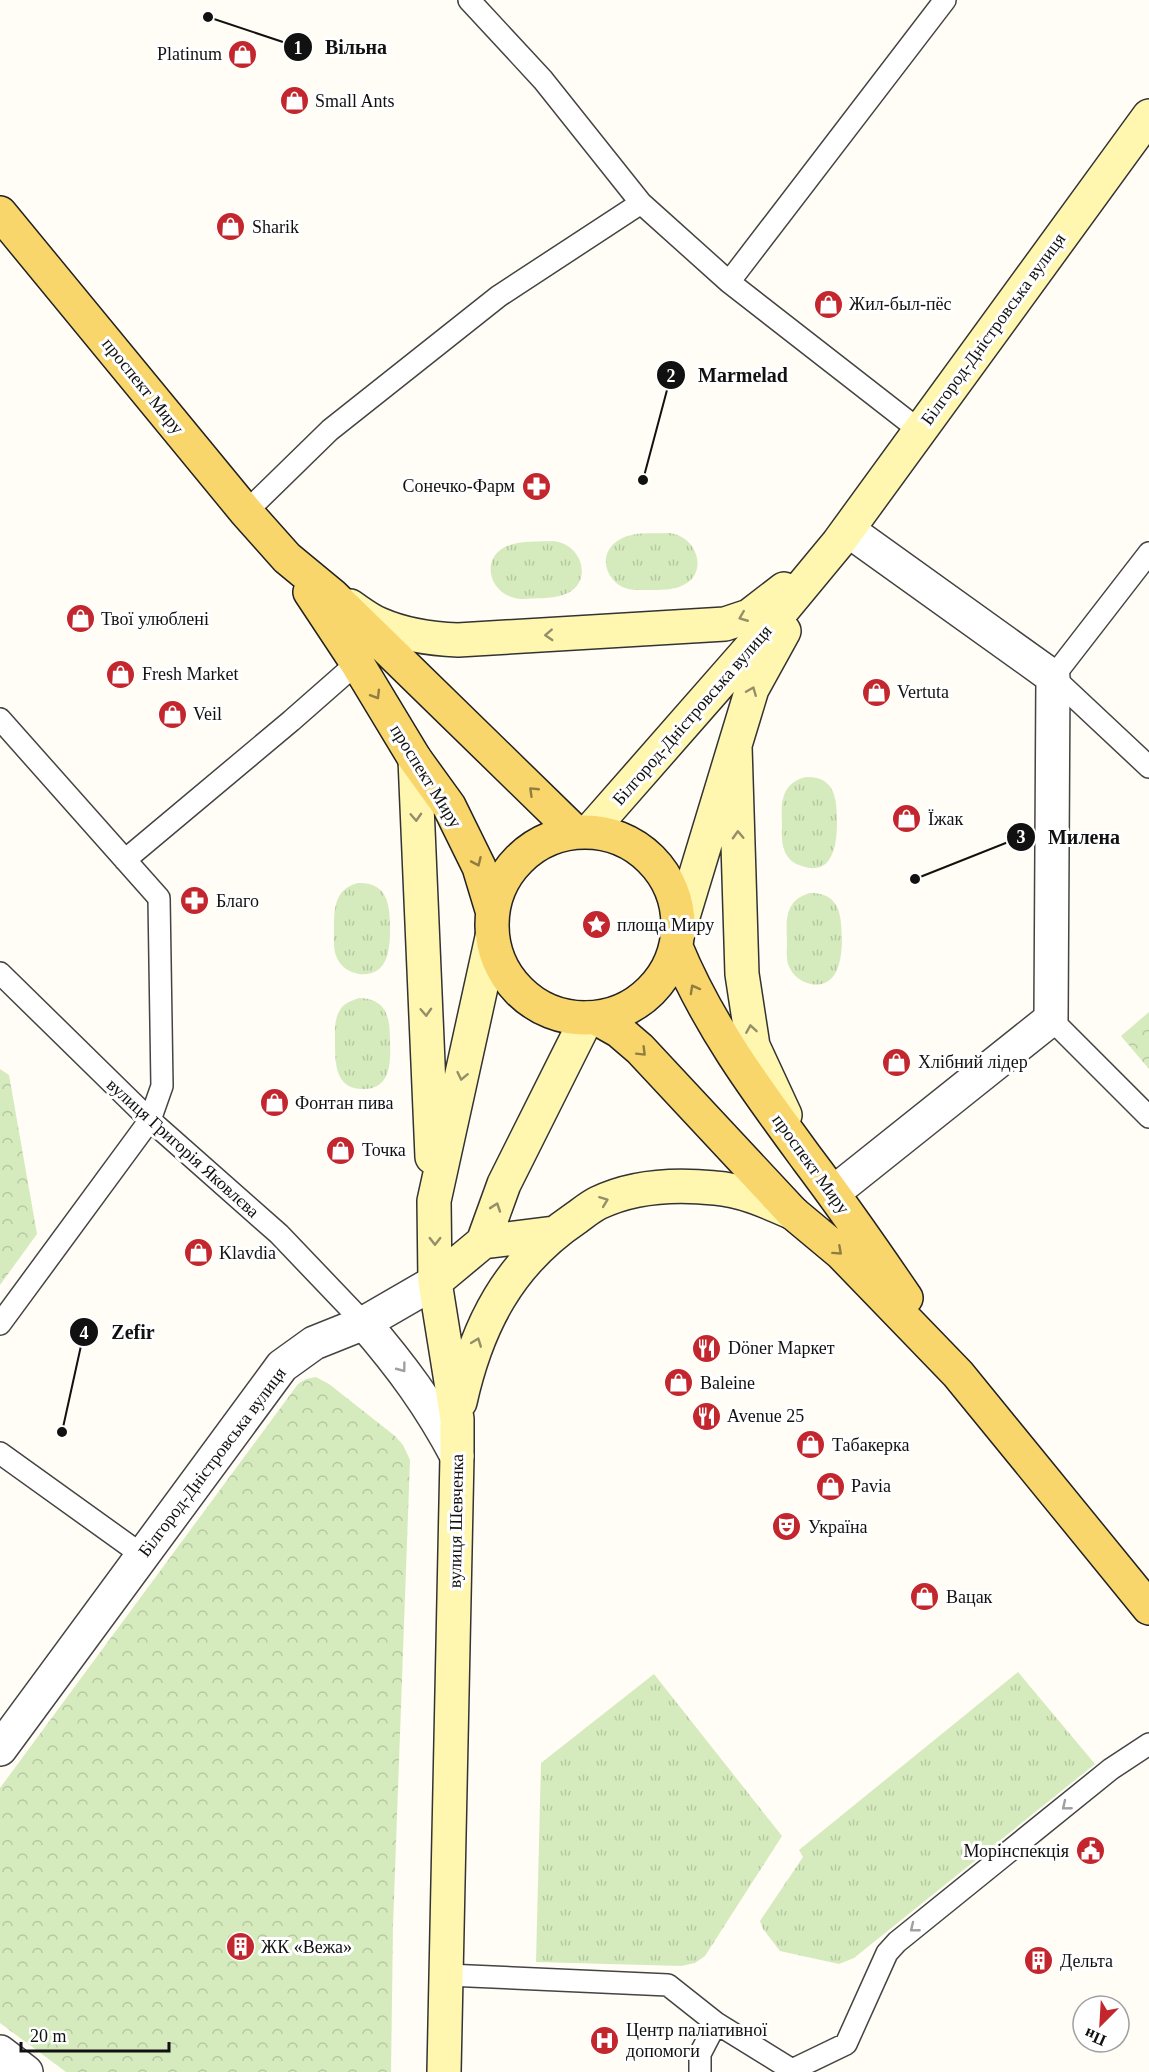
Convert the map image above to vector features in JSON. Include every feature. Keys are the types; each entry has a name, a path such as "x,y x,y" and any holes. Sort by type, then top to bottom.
{"main road":[{"name":"Білгород-Дністровська вулиця","path":"677,940 752,689 770,652 843,537 1149,116"},
{"name":"проспект Миру","path":"0,213 246,512 287,558 357,663 415,759 449,806 479,867 492,924"},
{"name":"Білгород-Дністровська вулиця","path":"583,832 761,636 843,537"},
{"path":"333,596 378,623 438,640 725,624 749,616 843,537"},
{"name":"проспект Миру","path":"287,558 333,596 583,832"},
{"path":"735,746 742,974 753,1046 784,1113 833,1193"},
{"path":"415,759 434,1201 435,1282"},
{"path":"434,1201 492,924 501,884 516,862 525,852 548,838 583,832 604,833 630,843 651,858 673,893 678,913 677,940 665,972 657,984 647,994 623,1010 592,1018 560,1015 524,996 506,975 495,950 492,924"},
{"name":"проспект Миру","path":"677,940 689,980 747,1077 833,1193 958,1374 1149,1608"},
{"name":"проспект Миру","path":"592,1018 619,1031 640,1049 793,1213 841,1253 958,1374"},
{"path":"435,1282 483,1242 504,1184 592,1018"},
{"path":"457,1419 468,1366 488,1317 517,1271 554,1233 598,1203 636,1191 676,1186 727,1190 756,1197 793,1213"},
{"path":"483,1242 554,1233"},
{"name":"вулиця Шевченка","path":"435,1282 457,1419 444,2072"}],"street":[{"path":"833,1193 1051,1019 1053,677 843,537"},
{"name":"Білгород-Дністровська вулиця","path":"0,1749 282,1366 314,1343 364,1323 435,1282"},
{"path":"364,1323 407,1374 436,1416 457,1456"},
{"path":"0,2052 26,2072"}],"lane":[{"path":"470,0 543,80 641,202 729,282 919,430"},
{"path":"729,282 936,3"},
{"path":"246,512 330,430 499,296 641,202"},
{"path":"1149,553 1053,677 1149,767"},
{"path":"125,860 357,663"},
{"path":"0,718 159,898 162,1086 150,1120 0,1324"},
{"name":"вулиця Григорія Яковлєва","path":"0,973 150,1120 279,1234 364,1323"},
{"path":"1051,1019 1149,1117"},
{"path":"0,1453 142,1555"},
{"path":"447,1975 668,1985 716,2023 792,2070 846,2044 886,1953 897,1942 1111,1769 1149,1744"},
{"path":"700,2072 699,2054 716,2023"}],"green space":[{"path":"669,533 688,541 694,549 697,566 695,575 689,582 669,589 637,590 627,589 612,579 606,563 611,546 624,537 637,534"},
{"path":"553,541 572,549 578,557 582,574 573,590 548,598 522,599 512,597 497,587 493,580 491,563 495,555 503,548 521,543"},
{"path":"806,777 823,780 829,785 835,797 836,840 831,856 821,867 812,868 794,863 786,855 782,838 784,795 792,784"},
{"path":"358,883 376,886 385,897 389,912 388,953 382,967 369,974 359,974 346,969 339,961 334,948 334,915 337,901 344,890"},
{"path":"810,893 826,896 835,903 839,912 842,938 841,955 836,972 826,983 817,985 798,978 791,970 787,958 787,918 791,905"},
{"path":"359,998 369,999 382,1007 388,1019 390,1035 390,1059 387,1074 379,1085 364,1089 354,1088 342,1080 335,1058 335,1029 338,1014 346,1004"},
{"path":"1149,1012 1149,1069 1121,1036"},
{"path":"0,1069 9,1075 37,1234 0,1285"},
{"path":"316,1377 329,1384 395,1436 403,1445 410,1460 393,1926 391,2072 66,2072 0,2023 0,1788 298,1384"},
{"path":"1018,1672 1095,1764 854,1958 839,1964 780,1951 763,1929 760,1921 803,1857 799,1850"},
{"path":"654,1674 782,1836 705,1956 695,1963 681,1966 536,1962 541,1763"}],"place":[{"name":"Вільна","path":"208,17"},
{"name":"Platinum","path":"243,54"},
{"name":"Small Ants","path":"294,101"},
{"name":"Sharik","path":"231,227"},
{"name":"Жил-был-пёс","path":"828,304"},
{"name":"Marmelad","path":"643,480"},
{"name":"Сонечко-Фарм","path":"536,486"},
{"name":"Твої улюблені","path":"80,619"},
{"name":"Fresh Market","path":"121,674"},
{"name":"Vertuta","path":"876,692"},
{"name":"Veil","path":"172,714"},
{"name":"Їжак","path":"907,819"},
{"name":"Милена","path":"915,879"},
{"name":"Благо","path":"195,901"},
{"name":"площа Миру","path":"596,925"},
{"name":"Хлібний лідер","path":"897,1062"},
{"name":"Фонтан пива","path":"274,1103"},
{"name":"Точка","path":"341,1150"},
{"name":"Klavdia","path":"198,1253"},
{"name":"Döner Маркет","path":"707,1348"},
{"name":"Baleine","path":"679,1383"},
{"name":"Avenue 25","path":"706,1416"},
{"name":"Zefir","path":"62,1432"},
{"name":"Табакерка","path":"811,1445"},
{"name":"Pavia","path":"830,1486"},
{"name":"Україна","path":"787,1527"},
{"name":"Вацак","path":"925,1597"},
{"name":"Морінспекція","path":"1090,1851"},
{"name":"ЖК «Вежа»","path":"240,1947"},
{"name":"Дельта","path":"1039,1961"},
{"name":"Центр паліативної допомоги","path":"605,2040"}]}
